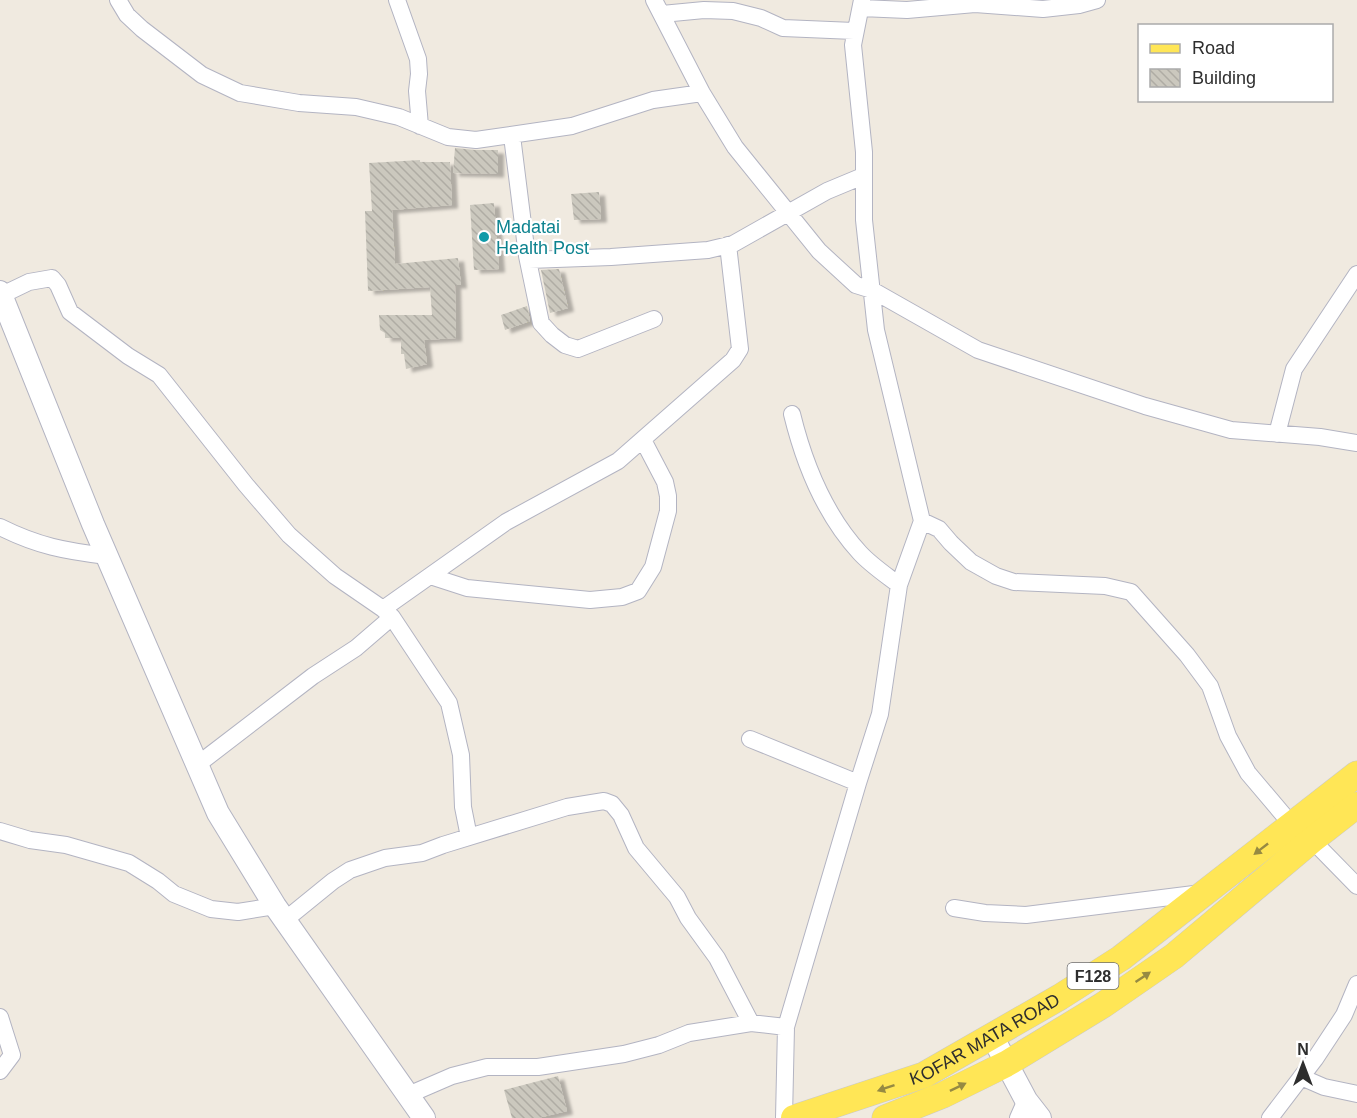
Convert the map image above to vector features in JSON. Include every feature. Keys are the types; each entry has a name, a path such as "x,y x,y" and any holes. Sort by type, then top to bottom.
{"main road":[{"path":"1,293 107,556 218,813 280,913 424,1118"},
{"name":"KOFAR MATA ROAD","path":"885,1118 943,1095 1006,1064 1103,1005 1174,956 1302,832 1357,774"},
{"name":"KOFAR MATA ROAD","path":"794,1118 924,1075 1060,997 1121,958 1205,892 1302,832 1357,805"},
{"path":"992,1036 1006,1064 1022,1109 1040,1118"}],"street":[{"path":"118,0 127,15 142,29 202,75 240,93 299,103 356,107 399,117 448,137 476,140 572,126 653,100 702,93"},
{"path":"397,0 418,59 417,91 420,126"},
{"path":"784,1118 786,1027 880,714 899,585 922,521 878,341 864,220 864,152 853,45 854,31 862,4 907,10 975,4 1043,9 1079,5 1097,0"},
{"path":"658,7 733,11 761,18 783,28 854,31"},
{"path":"658,7 702,93 735,147 819,251 856,285 872,290 978,350 1145,406 1231,430 1320,436 1357,443"},
{"path":"512,136 529,260 541,323 565,345 579,348 654,319"},
{"path":"529,260 708,250 728,245 757,232 827,191 863,176"},
{"path":"197,765 313,676 356,648 388,613 430,576 472,544 506,522 618,461 738,354 740,349 728,245"},
{"path":"1277,434 1294,369 1357,274"},
{"path":"1,293 29,282 51,278 58,285 70,312 128,356 159,375 246,485 289,535 335,576 388,613 449,703 461,755 462,807 470,837"},
{"path":"792,414 797,436 815,483 839,524 860,554 899,585"},
{"path":"430,576 467,588 590,600 622,597 638,591 653,567 668,512 665,482 643,440"},
{"path":"922,521 939,529 971,562 996,576 1014,582 1105,586 1131,591 1186,655 1209,686 1228,736 1248,773 1302,832 1357,886"},
{"path":"0,527 30,542 61,551 107,556"},
{"path":"750,739 858,783"},
{"path":"0,831 30,840 66,844 129,863 159,881 174,894 210,909 280,913 350,870 385,858 422,853 567,807 604,801 612,804 621,815 636,848 677,897 688,918 717,958 751,1023"},
{"path":"954,908 985,913 1026,915 1205,892"},
{"path":"1270,1118 1344,1015 1357,984"},
{"path":"0,1017 12,1055 0,1071"},
{"path":"408,1095 452,1076 487,1067 537,1067 624,1054 659,1045 689,1033 751,1023 786,1027"},
{"path":"1301,1077 1324,1087 1357,1094"}],"building":[{"path":"455,148 498,150 498,174 453,173"},
{"path":"420,160 420,162 450,162 452,205 392,210 395,264 458,258 461,285 455,285 456,338 424,340 427,364 406,369 404,354 401,354 401,338 385,338 385,333 380,330 379,315 432,315 430,287 368,291 365,211 372,211 369,163"},
{"path":"599,192 601,219 574,220 571,194"},
{"name":"Madatai Health Post","path":"494,203 499,269 474,270 470,205"},
{"path":"559,269 568,308 550,313 541,270"},
{"path":"527,306 530,321 505,330 501,315"},
{"path":"558,1076 567,1111 538,1118 512,1118 504,1090"}],"place":[{"name":"Madatai Health Post","path":"484,237"}]}
